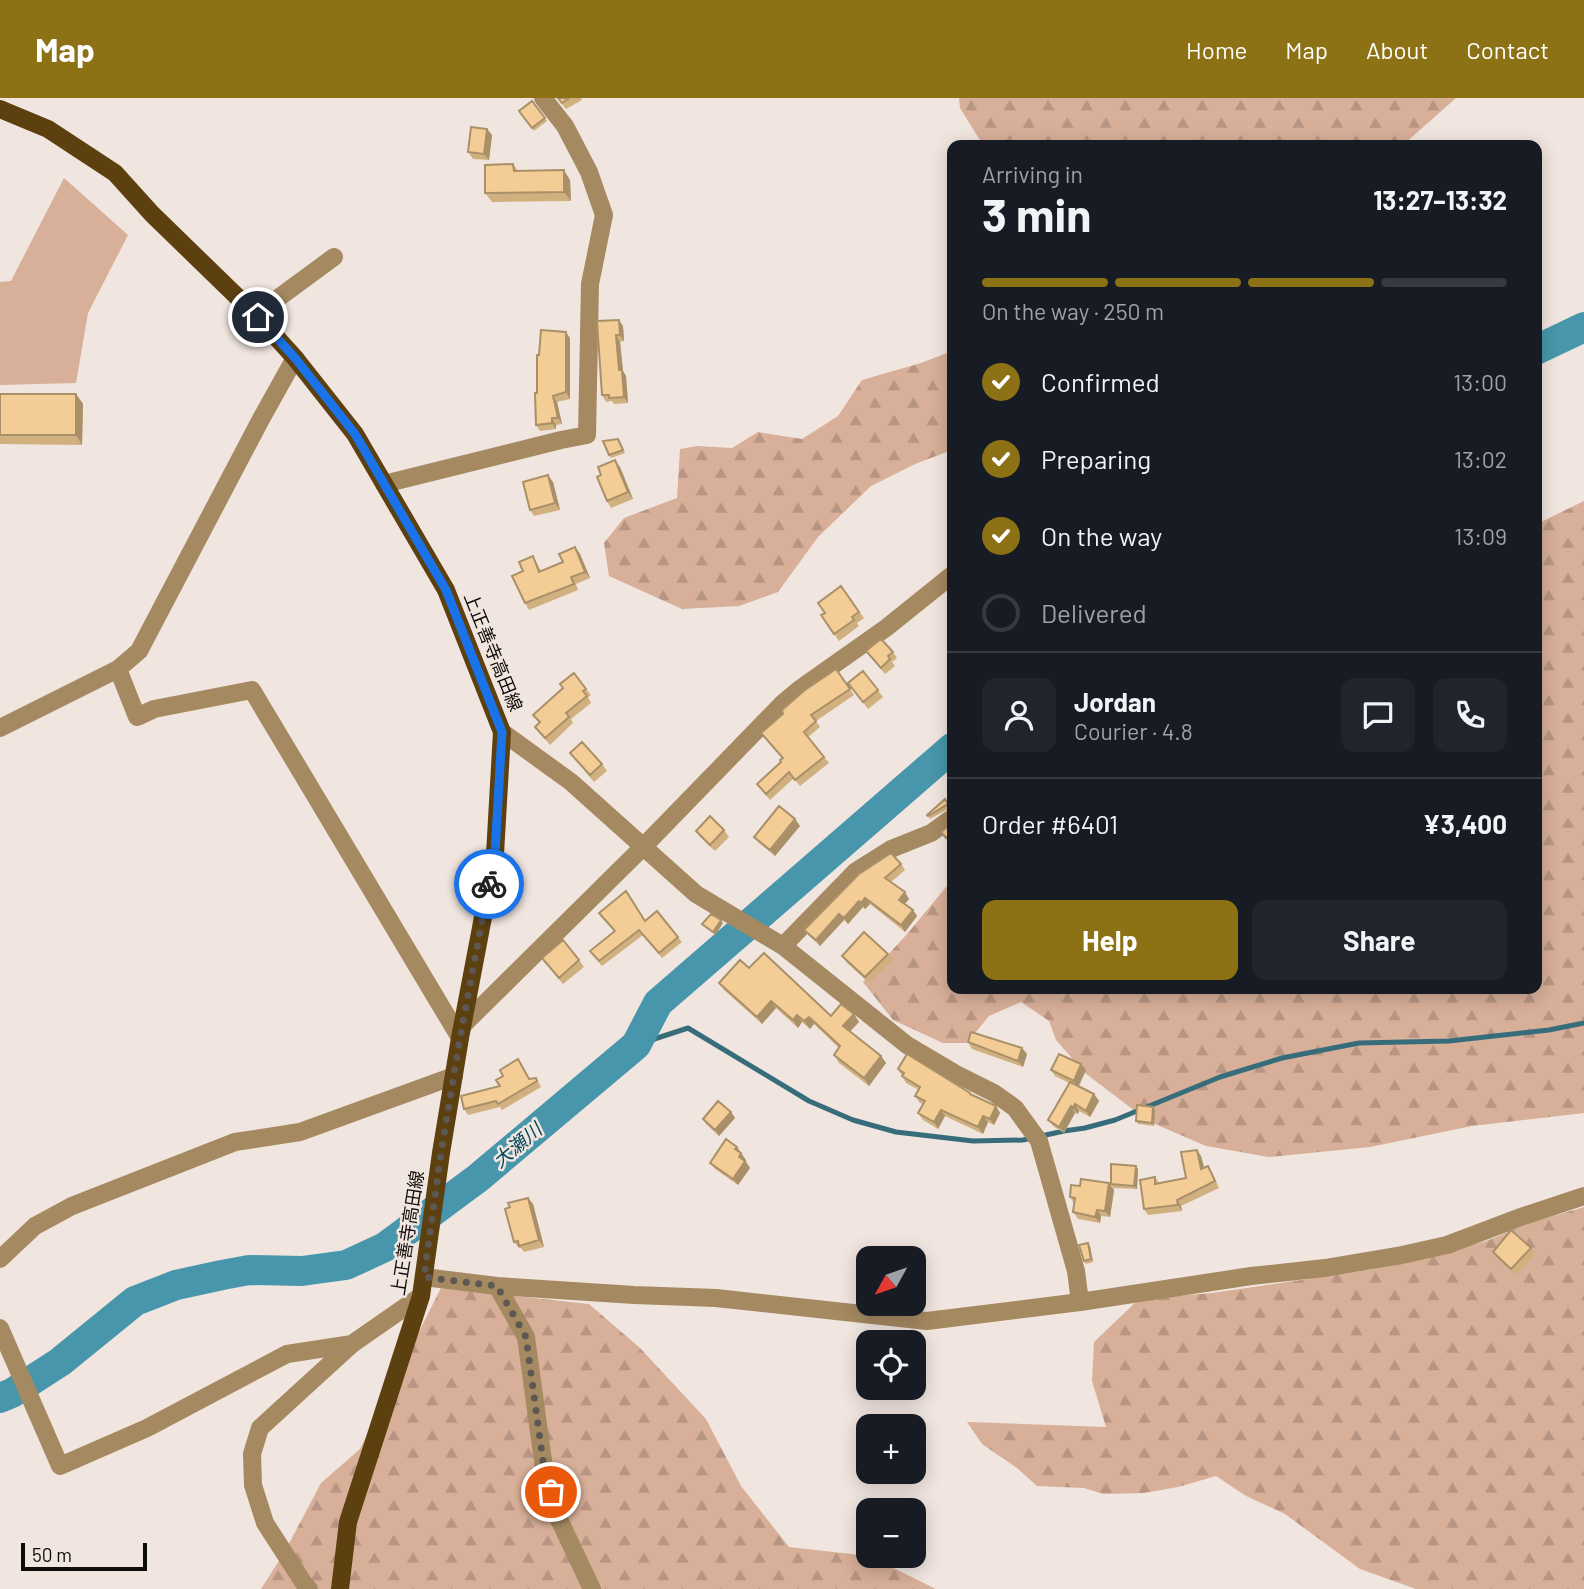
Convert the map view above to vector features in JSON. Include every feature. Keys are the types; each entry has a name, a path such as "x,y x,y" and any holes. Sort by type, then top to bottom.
{"main road":[{"name":"上正善寺高田線","path":"0,109 48,129 115,173 295,358 355,434 446,590 502,732 495,854 461,1032 421,1296 348,1522 340,1589"}],"street":[{"path":"384,484 587,435 590,284 604,215 583,160 565,126 543,98"},
{"path":"258,317 281,296 334,257"},
{"path":"0,728 118,669 139,651 295,358"},
{"path":"118,669 137,717 154,709 252,690 461,1032 782,704 886,628 947,579"},
{"path":"502,732 571,782 696,894 783,947 907,1045 994,1093 1015,1108 1039,1141 1076,1271 1080,1302"},
{"path":"783,947 856,870 891,849 931,833 947,822"},
{"path":"0,1259 35,1226 72,1206 235,1142 300,1132 454,1076"},
{"path":"424,1277 497,1286 716,1298 927,1321 1325,1268 1402,1255 1447,1245 1584,1196"},
{"path":"497,1286 526,1337 544,1468 557,1515 592,1589"},
{"path":"309,1589 265,1522 253,1485 253,1454 260,1428 352,1344 421,1296"},
{"path":"0,1328 60,1466 147,1428 287,1354 352,1344"}],"green space":[{"path":"959,98 1456,98 1409,140 980,140 960,108"},
{"path":"64,178 128,235 88,313 76,383 0,385 0,282 11,281"},
{"path":"947,353 947,452 871,486 818,537 778,592 739,606 682,609 609,576 604,543 624,518 677,498 680,449 697,446 732,448 758,432 802,439 838,416 862,380"},
{"path":"1584,501 1584,1113 1472,1126 1370,1147 1269,1157 1206,1146 1148,1121 1085,1073 1056,1040 1049,1021 1021,1002 989,1016 967,1043 943,1043 893,1020 863,982 947,886 947,994 1542,994 1542,522"},
{"path":"1584,1207 1584,1589 1416,1589 1360,1569 1285,1514 1246,1496 1216,1476 1144,1493 1103,1494 1084,1488 1037,1486 1017,1468 982,1444 967,1422 1106,1427 1092,1381 1094,1342 1139,1299 1212,1293 1369,1270 1486,1241 1533,1222"},
{"path":"441,1288 589,1304 640,1348 706,1419 741,1486 789,1547 856,1555 856,1568 893,1568 936,1589 261,1589 284,1553 321,1483 360,1449"}],"building":[{"path":"532,101 545,118 532,128 519,111"},
{"path":"471,127 487,129 484,154 468,152"},
{"path":"513,164 514,171 564,170 564,192 485,193 485,165"},
{"path":"619,320 620,335 616,335 624,397 609,398 609,395 602,395 597,321"},
{"path":"541,330 566,332 566,392 553,396 558,418 552,418 552,423 536,425 537,355"},
{"path":"0,394 76,394 76,435 0,435"},
{"path":"618,439 623,450 609,455 603,441"},
{"path":"615,460 628,492 607,501 597,477 601,475 598,467"},
{"path":"548,475 555,503 530,510 523,482"},
{"path":"575,547 585,572 571,577 574,584 525,603 512,576 523,571 519,562 533,556 539,572 563,562 559,554"},
{"path":"841,586 859,612 852,617 854,620 834,634 821,615 825,613 818,603"},
{"path":"881,639 893,652 881,668 866,651"},
{"path":"836,669 850,689 811,715 816,721 804,732 824,757 795,780 789,772 766,794 757,784 783,758 761,733 805,690"},
{"path":"863,671 878,690 863,702 848,683"},
{"path":"574,673 586,689 583,691 587,696 566,713 569,717 545,738 535,727 540,722 533,715 563,688 560,684"},
{"path":"582,742 602,764 590,775 570,753"},
{"path":"945,799 947,805 927,815"},
{"path":"779,806 795,819 770,850 754,837"},
{"path":"710,816 724,830 710,845 696,831"},
{"path":"947,827 947,837 946,838 941,832"},
{"path":"891,853 901,864 885,878 905,892 899,900 913,910 901,925 865,898 844,918 839,914 816,940 804,930 859,874"},
{"path":"626,891 645,921 657,911 678,937 659,953 639,930 599,961 590,951 615,931 599,913"},
{"path":"711,914 721,920 713,932 702,924"},
{"path":"864,932 888,954 865,977 842,956"},
{"path":"563,940 579,960 559,978 542,958"},
{"path":"764,953 831,1016 841,1004 854,1014 843,1026 881,1056 864,1078 834,1055 840,1046 809,1017 804,1021 797,1015 793,1020 771,1001 757,1017 719,983 740,960 749,968"},
{"path":"971,1032 1022,1048 1018,1061 968,1042"},
{"path":"907,1054 970,1094 996,1106 990,1119 983,1116 978,1127 941,1110 934,1122 918,1113 925,1101 915,1096 920,1087 902,1076 904,1073 898,1069"},
{"path":"1059,1054 1081,1064 1074,1081 1051,1070"},
{"path":"518,1059 529,1079 536,1078 537,1081 498,1104 496,1101 464,1109 461,1096 500,1086 496,1080 503,1076 500,1070"},
{"path":"1070,1082 1094,1094 1086,1111 1075,1104 1073,1108 1071,1106 1059,1127 1048,1120"},
{"path":"718,1101 731,1112 715,1130 703,1119"},
{"path":"1137,1105 1153,1107 1152,1123 1136,1121"},
{"path":"726,1139 737,1147 735,1149 741,1153 739,1157 745,1161 733,1179 710,1163"},
{"path":"1197,1150 1201,1169 1208,1166 1215,1181 1177,1200 1178,1205 1144,1209 1140,1180 1155,1177 1155,1184 1186,1178 1181,1152"},
{"path":"1111,1164 1136,1166 1134,1186 1111,1184"},
{"path":"1081,1179 1109,1183 1105,1211 1097,1210 1095,1217 1073,1212 1075,1198 1070,1197 1071,1185 1080,1186"},
{"path":"528,1198 539,1240 519,1246 518,1241 514,1242 505,1209 510,1207 508,1203"},
{"path":"1511,1230 1531,1248 1511,1269 1493,1252"},
{"path":"1088,1243 1091,1259 1084,1261 1079,1245"}],"waterway":[{"name":"大瀬川","path":"1542,347 1584,327"},
{"name":"大瀬川","path":"0,1398 60,1362 135,1301 176,1285 249,1270 302,1271 346,1265 385,1247 478,1178 636,1045 658,1003 947,752"},
{"path":"636,1045 688,1028 809,1101 853,1120 896,1132 973,1141 1023,1140 1115,1120 1220,1077 1282,1058 1359,1043 1449,1041 1549,1030 1584,1023"}],"way so far":[{"path":"489,884 460,1038 424,1277 497,1286 526,1337 544,1468 551,1492"}],"route":[{"path":"258,317 295,358 355,434 446,590 502,732 495,854 489,884"}]}
